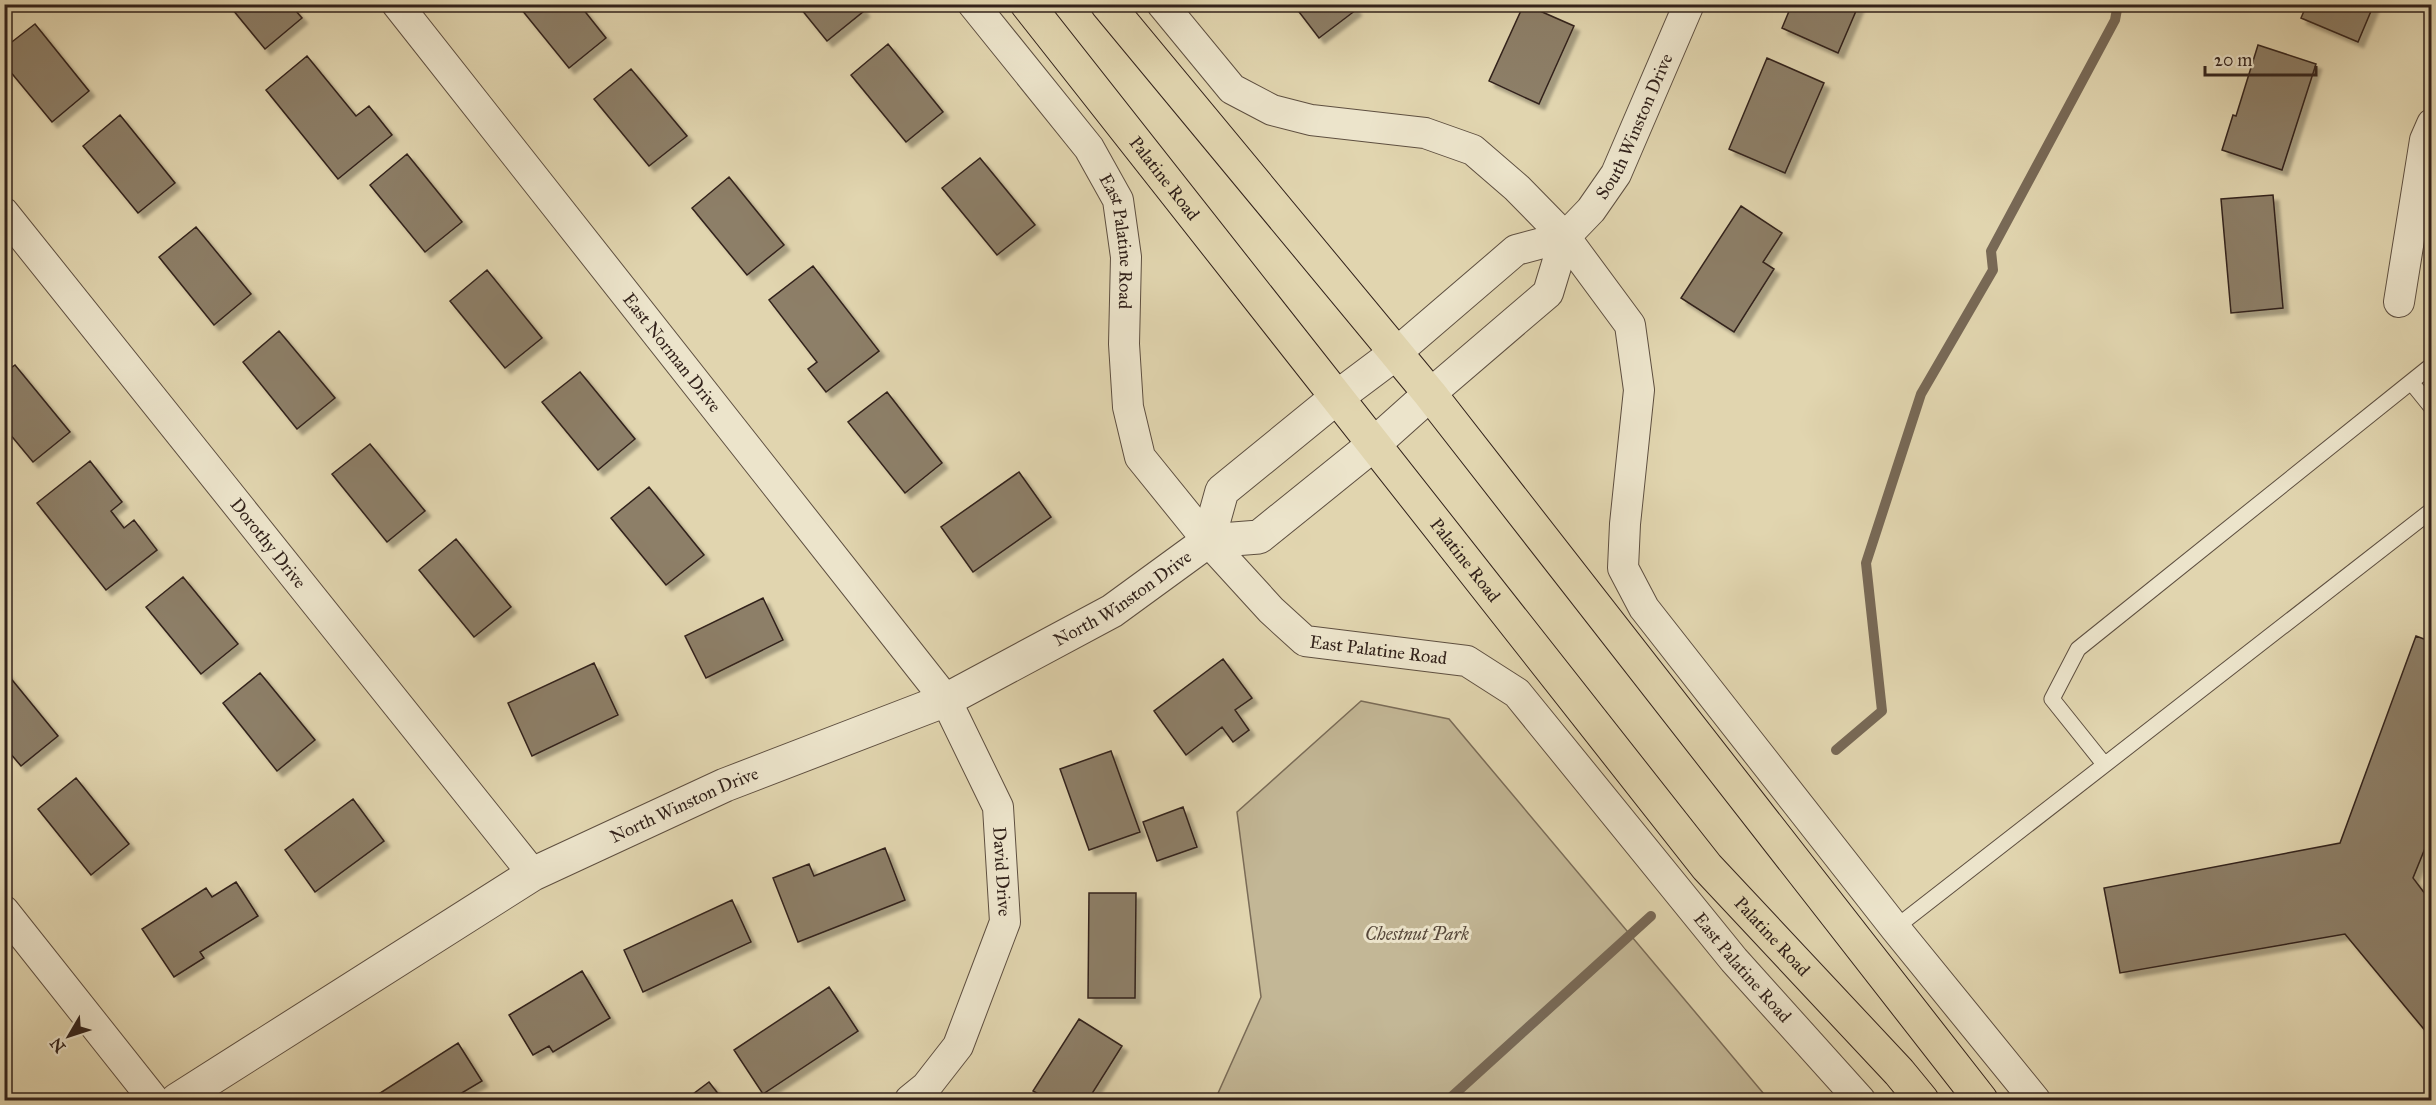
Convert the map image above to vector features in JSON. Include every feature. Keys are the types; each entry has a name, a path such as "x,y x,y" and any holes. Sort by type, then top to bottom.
{"main road":[{"name":"Palatine Road","path":"1027,4 1707,867 1899,1072 1922,1101"},
{"path":"1107,4 1430,393 1981,1101"}],"street":[{"name":"East Norman Drive","path":"397,4 946,700"},
{"name":"East Palatine Road","path":"973,4 1089,148 1118,200 1126,257 1124,344 1128,406 1140,457 1208,541 1270,610 1305,641 1467,662 1517,693 1734,960 1860,1101"},
{"path":"1162,4 1232,89 1272,110 1301,118 1425,133 1473,150 1517,188 1564,237 1630,325 1639,390 1625,524 1623,568 1644,608 1895,928 2035,1101"},
{"name":"South Winston Drive","path":"1430,393 1548,293 1564,237 1591,210 1616,174 1689,4"},
{"path":"2399,302 2425,141 2432,124"},
{"name":"Dorothy Drive","path":"4,213 533,874"},
{"name":"South Winston Drive","path":"1396,354 1516,250 1564,237"},
{"name":"North Winston Drive","path":"1208,541 1222,491 1336,398 1396,354"},
{"name":"North Winston Drive","path":"177,1101 533,874 725,785 946,700 1112,611 1208,541 1259,537 1373,445 1430,393"},
{"name":"David Drive","path":"910,1101 926,1087 958,1046 1005,922 998,807 946,700"},
{"path":"4,911 154,1101"}],"lane":[{"path":"2104,764 2052,699 2078,649 2432,365"},
{"path":"2410,382 2432,408"},
{"path":"1895,928 2432,510"}],"green space":[{"name":"Chestnut Park","path":"1361,701 1449,719 1769,1100 1215,1100 1261,997 1237,812"}],"building":[{"path":"228,4 290,4 302,18 265,49"},
{"path":"517,4 579,4 606,38 569,68"},
{"path":"797,4 859,4 864,11 827,41"},
{"path":"1293,4 1351,4 1356,10 1319,38"},
{"path":"1524,4 1574,26 1539,104 1489,81"},
{"path":"1792,4 1859,4 1838,53 1782,28"},
{"path":"2307,4 2374,4 2358,42 2301,18"},
{"path":"35,24 89,91 52,122 4,64 4,48"},
{"path":"888,44 943,112 906,142 851,75"},
{"path":"2258,45 2316,64 2282,170 2222,150 2233,115 2236,116"},
{"path":"307,56 356,116 369,106 392,135 338,179 266,90"},
{"path":"1767,58 1824,83 1785,173 1729,149"},
{"path":"631,69 687,136 649,166 594,99"},
{"path":"120,115 175,183 138,213 83,146"},
{"path":"407,154 462,222 425,252 370,185"},
{"path":"980,158 1035,225 997,255 942,188"},
{"path":"729,177 784,245 747,275 692,208"},
{"path":"2273,195 2283,308 2231,313 2221,199"},
{"path":"1741,206 1782,233 1763,262 1774,269 1734,332 1681,298"},
{"path":"196,227 251,294 214,325 159,257"},
{"path":"813,266 879,351 826,392 808,369 817,362 769,300"},
{"path":"487,270 542,338 505,368 450,301"},
{"path":"279,331 335,398 297,429 243,362"},
{"path":"15,365 70,432 33,462 4,427 4,373"},
{"path":"580,372 635,439 598,470 542,402"},
{"path":"887,392 942,463 905,493 848,422"},
{"path":"370,444 425,511 387,542 332,474"},
{"path":"90,461 122,502 111,511 124,528 134,520 157,550 106,590 37,503"},
{"path":"1019,472 1051,517 973,572 941,527"},
{"path":"649,487 704,555 666,585 611,518"},
{"path":"456,539 511,607 474,637 419,570"},
{"path":"183,577 238,644 201,674 146,607"},
{"path":"763,598 783,640 706,678 685,636"},
{"path":"2416,636 2432,642 2432,831 2413,878 2432,903 2432,1039 2345,934 2120,973 2104,888 2340,843"},
{"path":"1223,659 1252,698 1235,710 1249,730 1233,742 1222,727 1186,755 1154,711"},
{"path":"594,663 618,715 532,756 508,703"},
{"path":"4,670 58,736 21,766 4,746"},
{"path":"260,673 315,740 277,771 223,703"},
{"path":"1111,751 1140,832 1089,850 1060,769"},
{"path":"76,778 129,844 91,875 38,809"},
{"path":"353,799 384,841 315,892 285,850"},
{"path":"1183,807 1197,847 1157,861 1143,822"},
{"path":"885,848 905,900 798,942 773,878 809,864 814,876"},
{"path":"236,882 258,916 200,952 204,958 174,977 142,929 206,888 212,897"},
{"path":"1089,893 1136,893 1135,998 1088,998"},
{"path":"732,900 751,942 643,992 624,950"},
{"path":"582,971 610,1018 553,1052 549,1046 533,1055 509,1015"},
{"path":"829,987 858,1031 763,1094 734,1050"},
{"path":"1079,1019 1122,1046 1088,1100 1049,1100 1033,1091"},
{"path":"458,1043 482,1081 450,1100 380,1100 377,1095"},
{"path":"709,1082 723,1100 685,1100"}],"waterway":[{"path":"1836,750 1882,711 1866,563 1921,394 1993,270 1991,251 2115,20 2118,4"},
{"path":"1448,1100 1651,916"}]}
